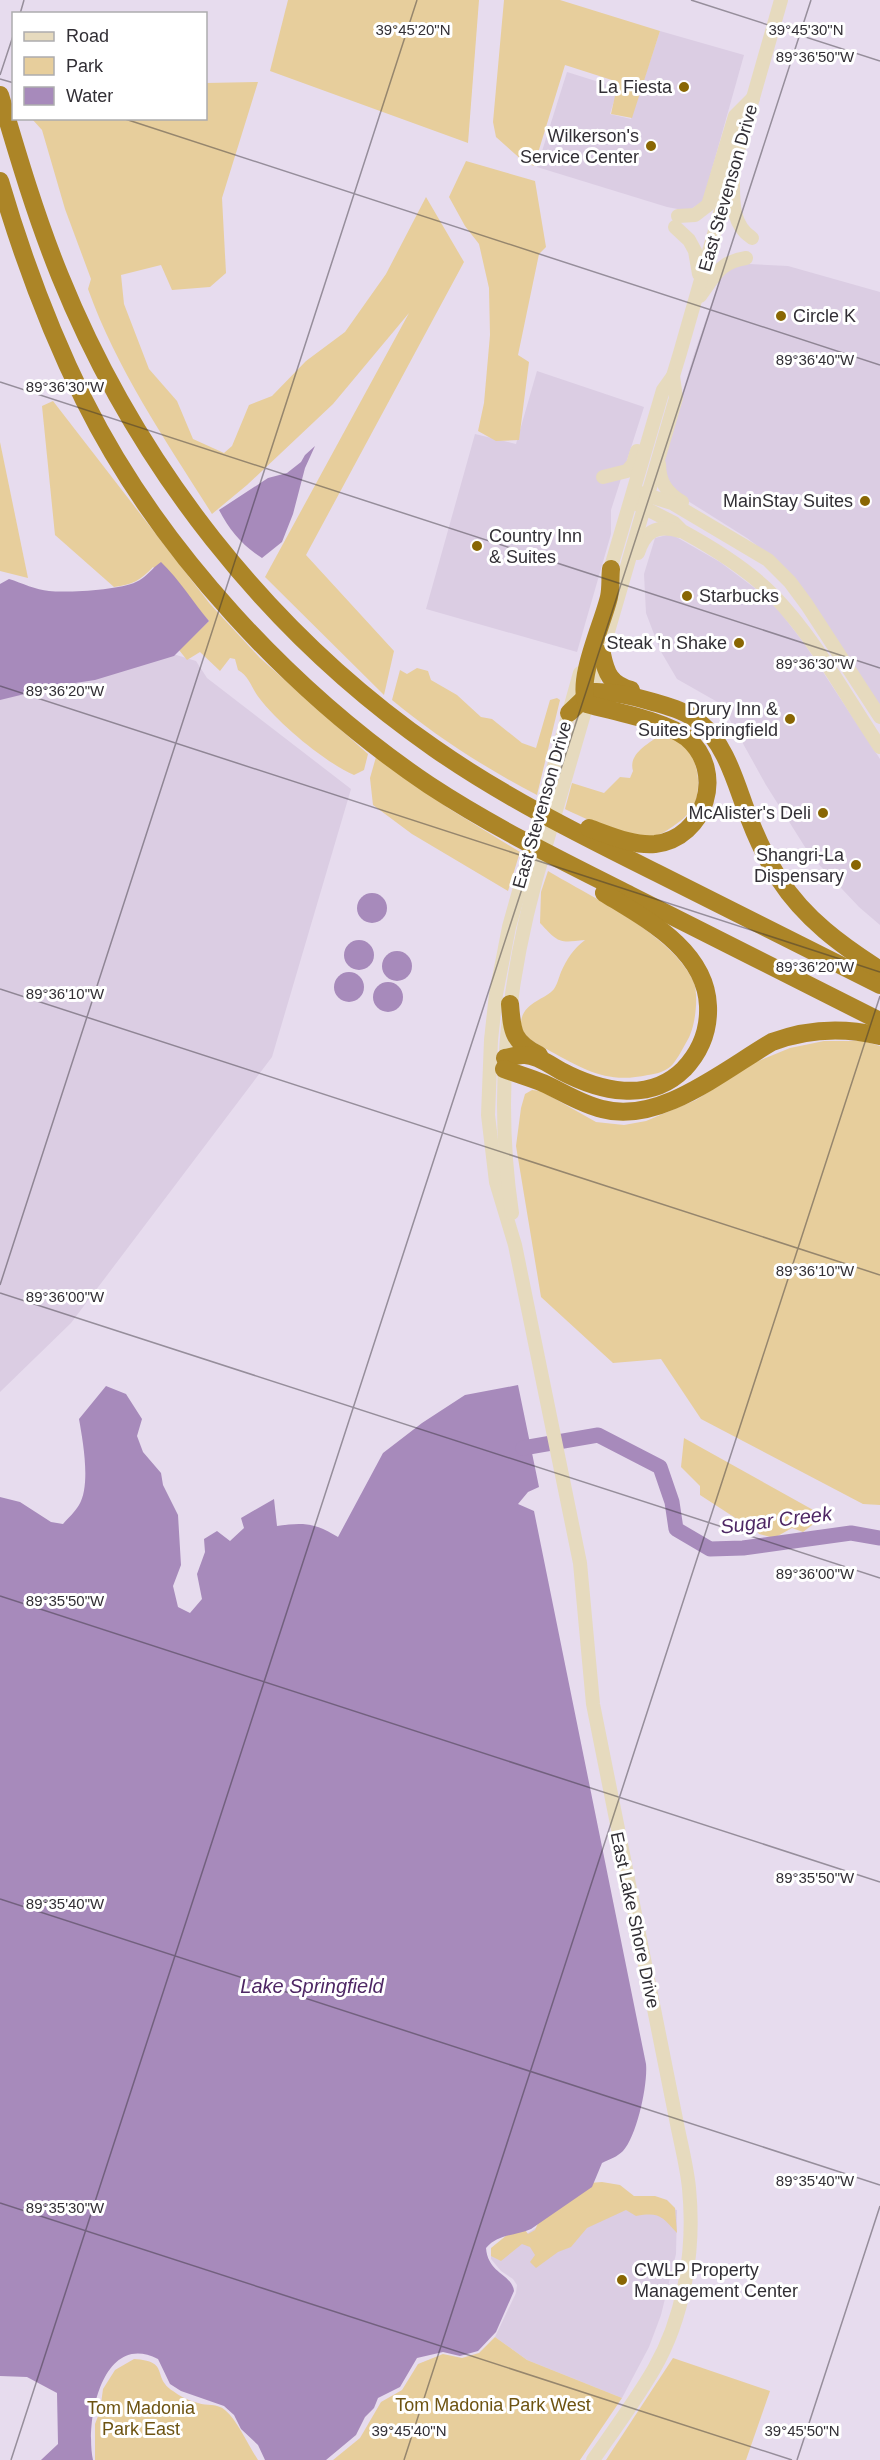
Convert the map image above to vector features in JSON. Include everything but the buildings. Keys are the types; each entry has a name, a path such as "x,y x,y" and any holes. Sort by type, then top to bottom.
{"highway":[{"path":"0,95 33,204 60,278 110,383 161,468 239,572 295,632 341,675 434,749 516,800 880,985"},
{"path":"0,181 27,267 59,346 99,428 154,515 200,576 247,629 314,694 429,785 463,805 561,860 880,1021"},
{"path":"587,698 587,674 609,595 611,569"},
{"path":"602,654 607,674 613,682 620,687 680,705 695,714 713,730 725,750 726,758"},
{"path":"569,713 587,698 619,692 686,713 707,729 726,758 759,844 787,891 812,920 831,937 880,970"},
{"path":"434,749 460,759 516,792 607,835 646,844 662,842 681,834 697,819 707,795 708,777 699,751 687,737 671,728 587,698"},
{"path":"463,805 489,829 570,873 649,922 682,949 699,972 706,990 708,1012 705,1034 689,1063 667,1081 641,1090 617,1091 582,1082 524,1054 500,1063"},
{"path":"510,1004 512,1030 519,1042 529,1050 585,1077 596,1086"},
{"path":"500,1063 588,1105 604,1110 634,1113 665,1105 772,1042 791,1035 834,1030 858,1031 880,1036"}],"main road":[{"name":"East Stevenson Drive","path":"538,1358 515,1245 504,1146 496,994 509,927 524,871 631,496 663,390 673,376 782,0"},
{"path":"701,279 695,251 677,222 695,215 708,205 735,116 755,96"},
{"path":"732,167 736,218 740,227 752,238"},
{"path":"695,303 727,262 746,258"},
{"name":"East Stevenson Drive","path":"500,1063 520,945 536,879 659,457 675,398 673,376"},
{"path":"603,477 627,471 633,464 652,398 663,390"},
{"path":"659,457 659,471 667,490 738,535 753,550"},
{"path":"631,496 646,502 682,531 742,569 776,598 810,640 880,747"},
{"path":"646,502 672,503 768,560 790,582 880,717"},
{"path":"611,621 623,606 645,538 650,532 660,527 682,531"},
{"path":"868,698 880,707"},
{"name":"East Lake Shore Drive","path":"538,1358 580,1563 593,1704 689,2186 691,2225 685,2283 668,2339 655,2368 593,2460"}],"shaded area":[{"path":"660,31 744,55 703,201 688,211 667,207 537,167 567,72 618,88 610,114 631,119"},
{"path":"749,264 788,266 880,292 880,705 764,551 672,491 667,485 664,456 693,357 719,281 730,266"},
{"path":"537,371 644,407 611,510 611,534 577,652 426,609 475,434 516,444"},
{"path":"671,534 720,562 760,592 780,612 804,643 880,759 880,925 859,907 810,855 766,785 721,704 677,679 660,650 646,613 644,574 655,538"},
{"path":"160,650 196,661 207,678 351,789 272,1057 71,1323 0,1392 0,682"},
{"path":"595,2188 677,2210 676,2254 661,2315 649,2347 622,2398 527,2360 495,2337 516,2293 517,2285 491,2259 491,2251 497,2244 525,2235"}],"green space":[{"path":"288,0 479,0 468,143 270,71"},
{"path":"504,0 560,0 660,31 632,118 611,114 618,82 565,65 534,166 524,162 496,137 493,122"},
{"path":"258,82 222,198 226,273 210,287 172,290 161,265 121,275 124,304 149,369 177,401 193,439 224,453 232,446 249,405 272,396 306,361 345,332 386,274 426,197 464,262 306,555 394,651 384,695 265,577 409,313 333,404 247,485 212,514 160,432 113,348 88,289 91,279 65,209 42,130 33,120 207,120 207,83"},
{"path":"466,161 535,181 546,247 539,254 518,355 529,362 519,440 496,441 478,431 484,403 490,335 489,288 479,244 465,226 449,197"},
{"path":"53,401 210,604 260,658 368,754 364,770 354,775 330,762 291,731 260,699 248,679 238,670 235,659 230,658 220,671 200,652 187,660 179,650 209,621 189,599 153,567 136,581 114,587 55,535 42,406"},
{"path":"0,442 28,578 0,571"},
{"path":"417,668 428,671 431,680 457,695 481,717 492,719 522,743 536,748 550,700 557,698 560,700 537,795 462,751 426,727 392,700 400,670 407,674"},
{"path":"660,735 672,737 689,751 697,773 697,796 693,807 679,822 657,835 635,835 585,819 565,809 572,783 604,793 620,777 630,778 633,771 633,759"},
{"path":"376,757 448,808 520,852 508,891 412,834 373,805 370,778"},
{"path":"548,871 630,919 669,949 684,965 694,983 695,1013 690,1036 677,1059 668,1069 655,1074 620,1078 597,1074 537,1044 522,1029 522,1017 525,1011 554,989 568,959 585,940 560,940 551,935 540,923 541,892"},
{"path":"824,1041 863,1041 880,1046 880,1505 863,1504 701,1419 661,1359 613,1363 541,1297 516,1146 525,1094 532,1090 541,1091 596,1122 624,1125 646,1121 696,1100 756,1062 790,1048"},
{"path":"684,1438 824,1516 803,1532 792,1528 774,1538 759,1534 752,1524 740,1521 700,1495 700,1486 681,1467"},
{"path":"602,2182 620,2185 634,2196 655,2196 667,2200 675,2208 677,2233 660,2217 636,2216 626,2210 587,2228 571,2247 558,2252 536,2268 530,2262 535,2255 530,2247 522,2244 501,2261 491,2256 491,2248 518,2226 523,2227 528,2234 535,2230 539,2221 589,2183"},
{"name":"Tom Madonia Park West","path":"495,2337 527,2360 622,2398 580,2460 333,2460 360,2438 381,2402 402,2390 418,2364 443,2354 462,2358 479,2353"},
{"path":"673,2358 770,2391 746,2460 606,2460"},
{"name":"Tom Madonia Park East","path":"134,2359 145,2360 157,2366 167,2386 175,2393 188,2400 219,2406 225,2410 239,2427 258,2460 95,2460 95,2424 100,2411 103,2389 115,2370"}],"water":[{"path":"315,446 305,468 293,514 282,542 262,558 237,537 219,510 268,478 287,473"},
{"path":"161,562 209,621 174,656 95,680 62,685 0,700 0,584 9,579 34,588 57,592 106,589 136,582"},
{"path":"372,893 378,894 386,902 386,914 378,922 372,923 366,922 358,914 357,908 358,902 366,894"},
{"path":"359,940 365,941 373,949 373,961 365,969 359,970 353,969 345,961 344,955 345,949 353,941"},
{"path":"397,951 403,952 411,960 411,972 403,980 397,981 391,980 383,972 382,966 383,960 391,952"},
{"path":"349,972 355,973 363,981 363,993 355,1001 349,1002 343,1001 335,993 334,987 335,981 343,973"},
{"path":"388,982 394,983 402,991 402,1003 394,1011 388,1012 382,1011 374,1003 373,997 374,991 382,983"},
{"name":"Lake Springfield","path":"518,1385 539,1487 528,1492 518,1504 534,1511 646,2064 643,2096 633,2134 623,2151 602,2163 592,2187 531,2229 496,2240 486,2248 491,2263 509,2281 514,2291 496,2332 478,2351 460,2356 443,2352 417,2358 400,2387 378,2398 356,2435 326,2460 265,2460 258,2445 241,2429 234,2415 224,2406 181,2391 170,2384 158,2359 139,2354 123,2357 110,2369 101,2385 92,2425 93,2460 41,2460 58,2444 57,2393 27,2377 0,2376 0,1497 20,1502 51,1522 63,1524 79,1505 85,1486 85,1463 79,1419 106,1386 126,1394 142,1419 137,1436 143,1452 161,1473 163,1485 178,1515 181,1565 173,1586 178,1607 190,1613 202,1599 197,1574 205,1552 204,1539 217,1531 230,1541 244,1528 241,1518 274,1499 277,1526 309,1525 338,1537 383,1453 422,1423 465,1395"}],"waterway":[{"name":"Sugar Creek","path":"523,1448 598,1435 660,1467 672,1502 676,1529 710,1549 743,1548 851,1533 880,1538"}],"place":[{"name":"La Fiesta","path":"684,87"},
{"name":"Wilkerson's Service Center","path":"651,146"},
{"name":"Circle K","path":"781,316"},
{"name":"MainStay Suites","path":"865,501"},
{"name":"Country Inn & Suites","path":"477,546"},
{"name":"Starbucks","path":"687,596"},
{"name":"Steak 'n Shake","path":"739,643"},
{"name":"Drury Inn & Suites Springfield","path":"790,719"},
{"name":"McAlister's Deli","path":"823,813"},
{"name":"Shangri-La Dispensary","path":"856,865"},
{"name":"CWLP Property Management Center","path":"622,2280"}]}
